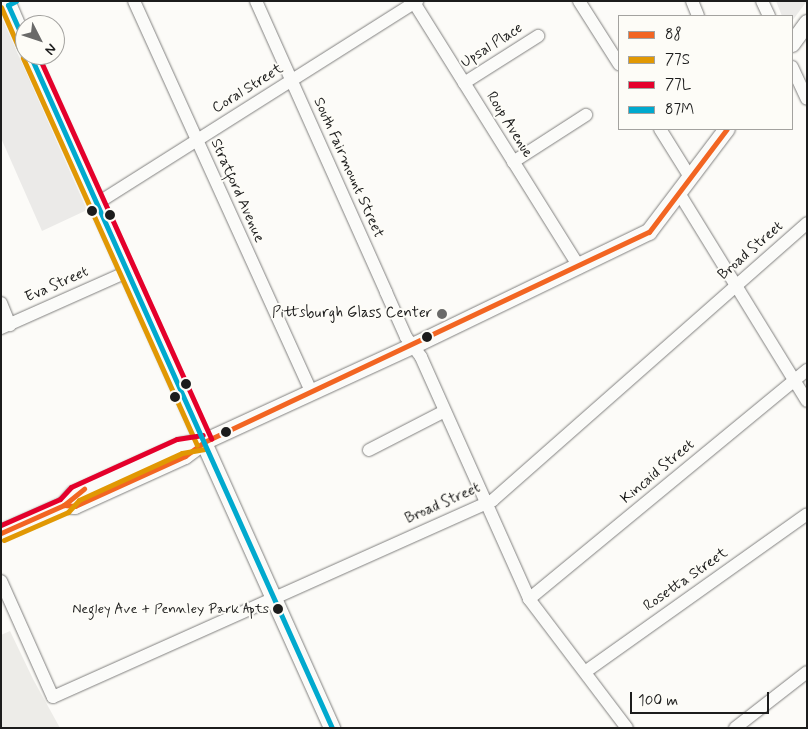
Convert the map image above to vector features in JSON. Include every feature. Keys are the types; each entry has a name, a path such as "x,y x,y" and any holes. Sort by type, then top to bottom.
{"main road":[{"path":"8,4 15,20"},
{"path":"793,43 807,23"},
{"path":"34,65 332,728"},
{"path":"1,533 64,505 74,494 180,446 204,442 312,393 649,232 726,130"}],"street":[{"name":"Stratford Avenue","path":"134,1 312,393"},
{"name":"South Fairmount Street","path":"256,1 530,600 627,728"},
{"path":"579,1 618,62"},
{"path":"692,1 698,15"},
{"path":"762,1 769,15"},
{"name":"Coral Street","path":"96,204 415,2"},
{"name":"Roup Avenue","path":"415,2 579,267"},
{"name":"Upsal Place","path":"464,83 538,36"},
{"path":"793,69 807,99"},
{"path":"513,162 586,116"},
{"path":"661,130 690,177"},
{"path":"678,193 807,401"},
{"name":"Broad Street","path":"1,581 53,697 497,497 807,223"},
{"name":"Eva Street","path":"6,326 127,272"},
{"path":"1,303 6,326"},
{"name":"Kincaid Street","path":"530,600 807,370"},
{"path":"369,450 445,412"},
{"name":"Rosetta Street","path":"585,672 807,514"},
{"path":"735,728 807,672"}],"shaded area":[{"path":"776,1 807,1 793,20 793,15 782,15"},
{"path":"1,16 15,48 15,65 23,65 87,210 42,231 1,138"},
{"path":"10,631 33,679 60,728 1,728 1,635"}],"transit line":[{"name":"87M","path":"15,21 8,5 16,1"},
{"name":"77S","path":"1,7 15,39"},
{"name":"77S","path":"26,65 197,445"},
{"name":"87M","path":"34,65 332,728"},
{"name":"77L","path":"43,65 211,439"},
{"name":"88","path":"64,505 75,506 185,456 204,442 649,232 726,130"},
{"name":"77L","path":"1,525 60,499 71,487 177,439 203,435"},
{"name":"77S","path":"4,540 68,512 79,500 182,453 205,449"},
{"name":"88","path":"1,533 64,505 84,489"}],"place":[{"name":"Pittsburgh Glass Center","path":"442,314"},
{"name":"Negley Ave + Pennley Park Apts","path":"278,609"}]}
